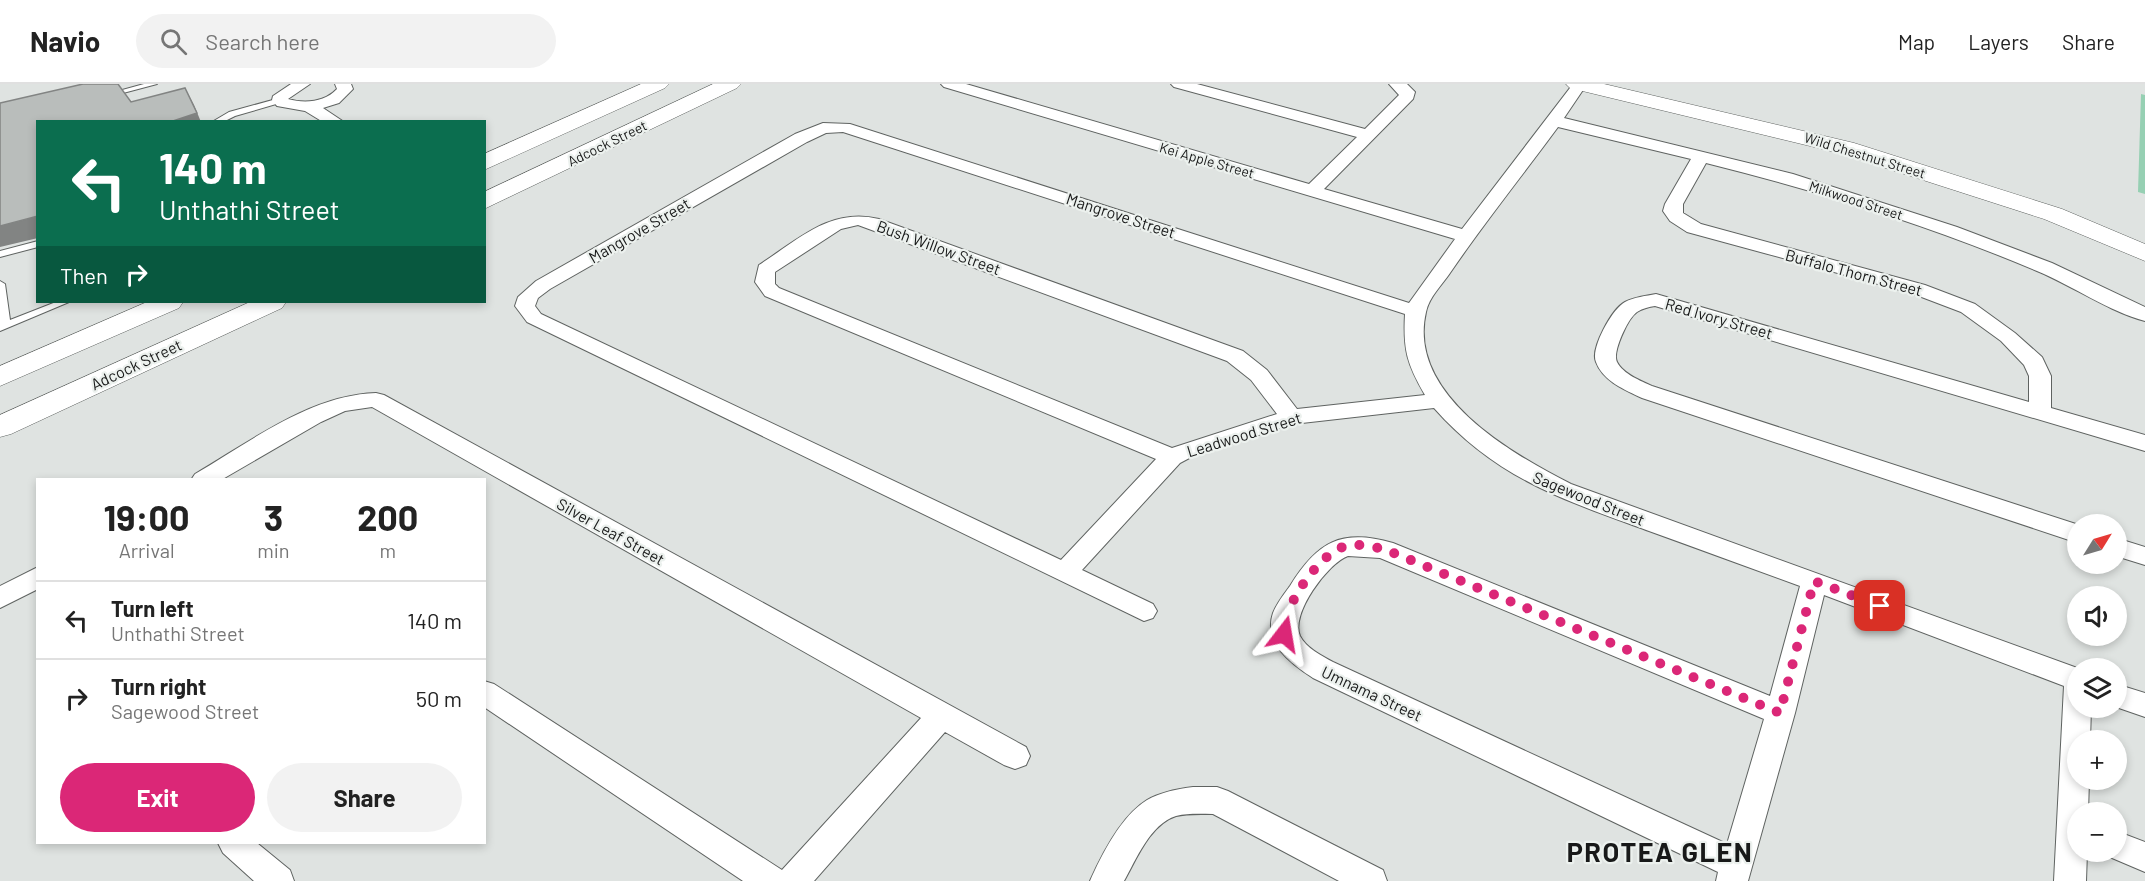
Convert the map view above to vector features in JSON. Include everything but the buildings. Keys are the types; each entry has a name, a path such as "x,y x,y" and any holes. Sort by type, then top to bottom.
{"main road":[{"name":"Adcock Street","path":"486,163 658,84"},
{"name":"Adcock Street","path":"486,201 730,84"},
{"name":"Wild Chestnut Street","path":"1579,84 1846,148 2053,214 2145,253"},
{"path":"0,377 168,303"},
{"name":"Adcock Street","path":"0,427 270,303"}],"street":[{"name":"Kei Apple Street","path":"949,84 1465,236"},
{"path":"1179,84 1368,135"},
{"path":"1312,191 1407,96 1407,92 1397,84"},
{"path":"1415,311 1465,236 1556,121 1579,84"},
{"path":"296,85 281,96 280,100 289,106 308,106 344,88"},
{"path":"308,106 335,120 344,88"},
{"name":"Milkwood Street","path":"1556,121 1811,185 2003,249 2145,315"},
{"name":"Mangrove Street","path":"1144,611 534,318 525,306 525,301 543,285 801,138 823,128 844,127 1415,311"},
{"path":"486,157 519,148"},
{"name":"Buffalo Thorn Street","path":"1701,157 1674,204 1672,211 1676,217 1694,228 1918,289 1968,308 2022,349 2034,362 2040,376 2040,411"},
{"name":"Bush Willow Street","path":"1172,457 772,292 765,286 763,279 766,269 835,224 858,220 873,223 1235,356 1259,375 1291,417"},
{"name":"Red Ivory Street","path":"2067,530 1650,393 1635,386 1611,368 1605,359 1606,348 1623,313 1642,302 1656,300 2145,443"},
{"name":"Sagewood Street","path":"1415,311 1414,346 1419,364 1439,400 1480,440 1531,475 1562,490 1814,581 2067,678"},
{"name":"Silver Leaf Street","path":"206,478 339,404 364,398 376,400 1015,756"},
{"name":"Leadwood Street","path":"1064,573 1172,457 1216,439 1291,417 1439,400"},
{"name":"Umnama Street","path":"1734,872 1323,670 1305,660 1292,648 1284,634 1283,622 1287,612 1328,554 1348,545 1365,545 1384,549 1780,713"},
{"path":"2127,550 2145,556"},
{"path":"0,598 36,577"},
{"path":"1734,872 1780,713 1814,581"},
{"path":"486,693 771,881"},
{"path":"2127,698 2145,705"},
{"path":"793,881 942,715"},
{"path":"2076,802 2077,718"},
{"path":"1106,881 1145,819 1159,808 1181,800 1198,799 1217,801 1371,881"},
{"path":"235,844 278,881"},
{"path":"2127,850 2145,857"},
{"path":"2070,881 2072,862"}],"lane":[{"path":"98,97 153,84"},
{"path":"220,120 232,114 280,100"},
{"path":"0,254 36,245"},
{"path":"0,284 3,327 60,303"}],"green space":[{"path":"2141,94 2145,95 2145,194 2138,192"}],"district":[{"name":"PROTEA GLEN","path":"1660,851"}],"route":[{"path":"1284,634 1283,622 1287,612 1321,561 1336,549 1348,545 1365,545 1384,549 1780,713 1814,581 1880,606"}]}
